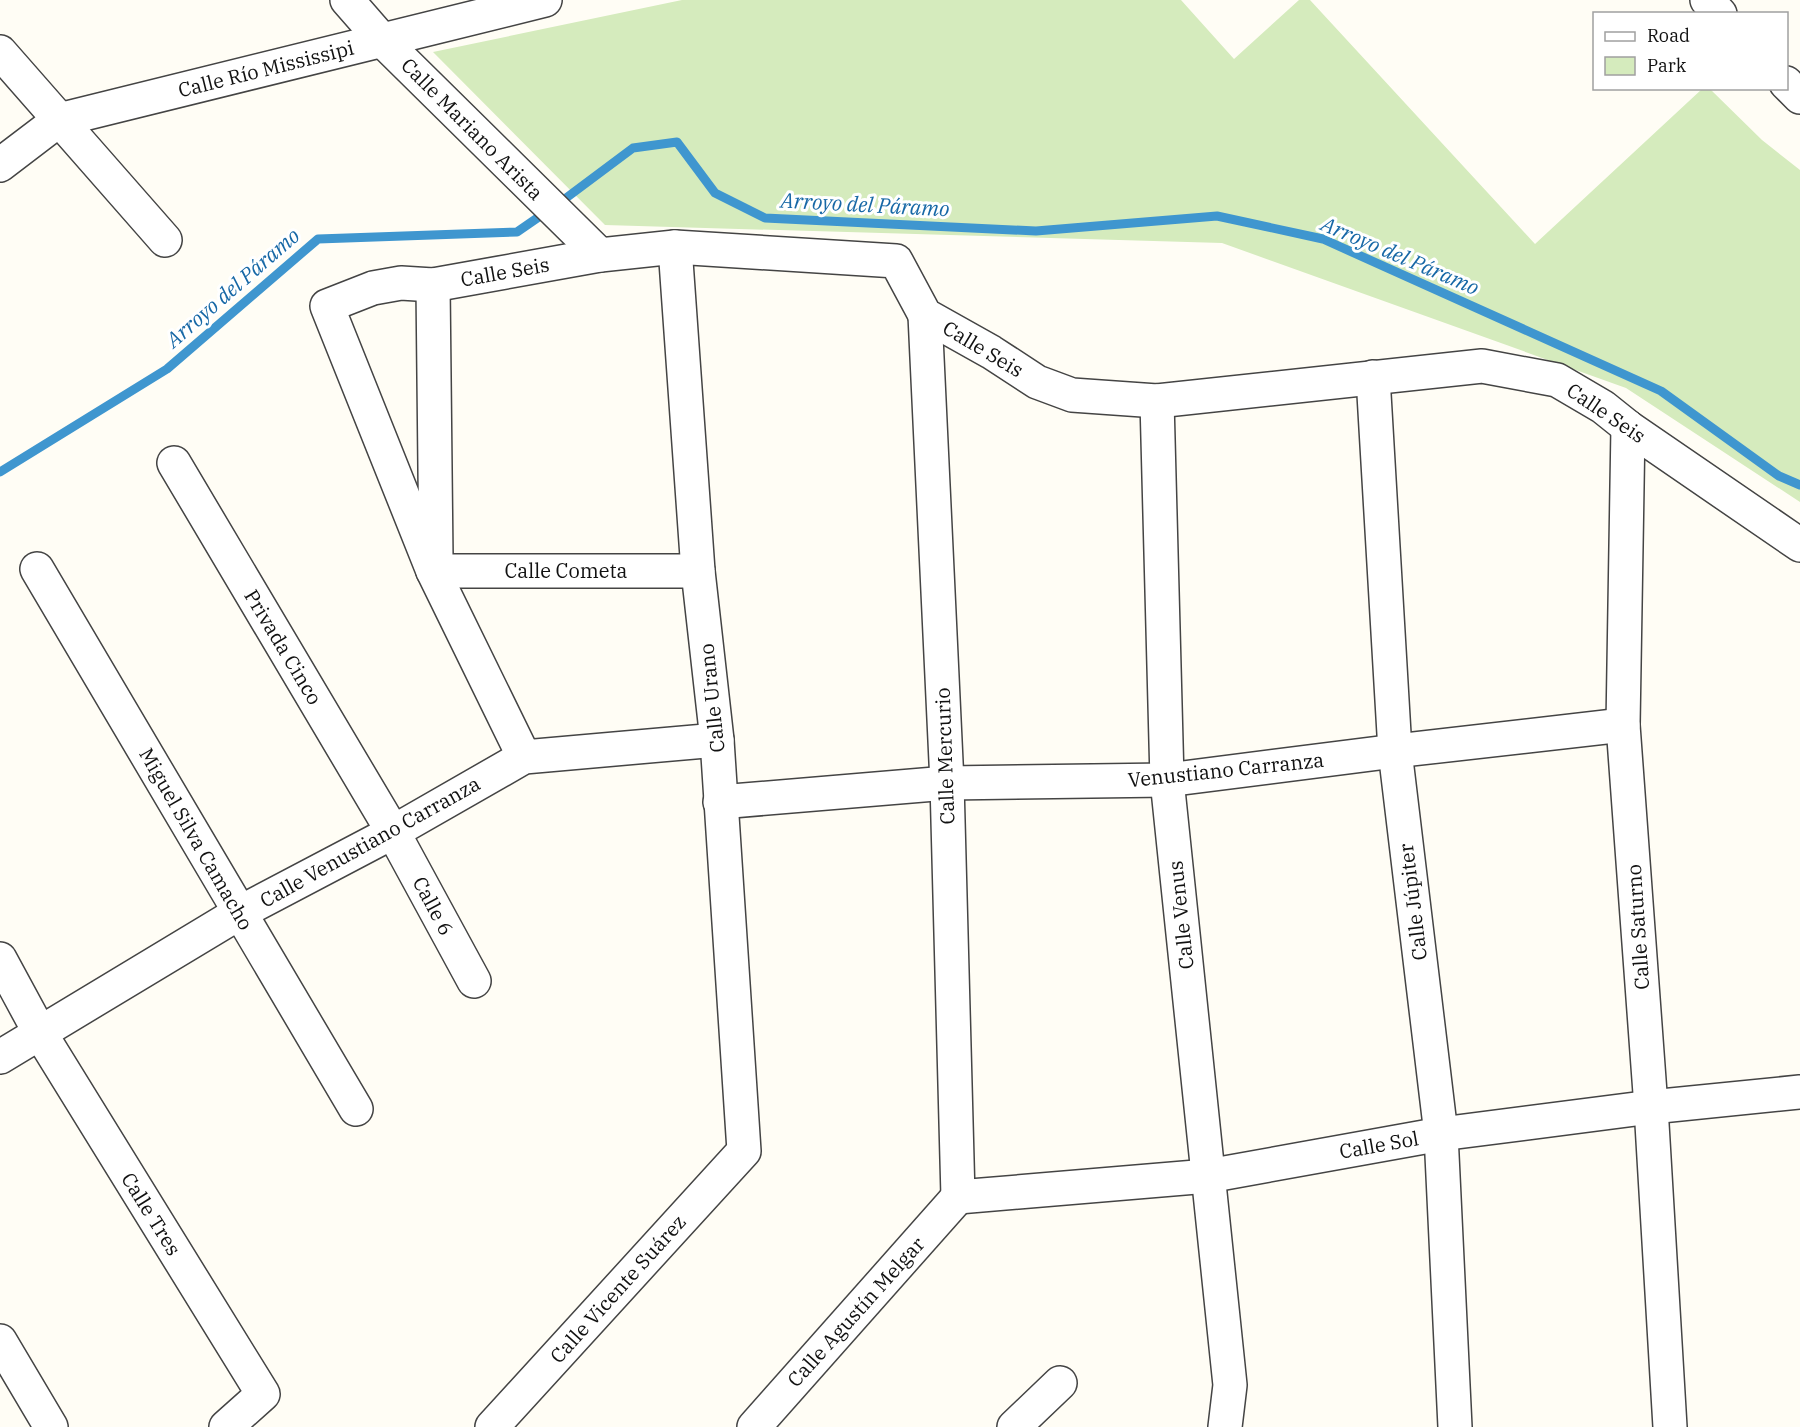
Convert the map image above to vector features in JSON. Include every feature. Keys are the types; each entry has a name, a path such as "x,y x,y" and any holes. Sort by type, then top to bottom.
{"street":[{"name":"Calle Mariano Arista","path":"347,0 382,40 591,246"},
{"name":"Calle Río Mississipi","path":"0,165 60,120 545,0"},
{"path":"1707,0 1718,12"},
{"path":"0,52 165,240"},
{"path":"1788,85 1800,97"},
{"name":"Calle Seis","path":"524,757 435,572 433,285 591,246 675,247 896,261 925,315 991,352 1037,382 1072,395 1157,402 1482,366 1557,381 1603,407 1628,427 1800,545"},
{"name":"Calle Urano","path":"675,247 698,571 717,740 744,1151"},
{"path":"433,285 401,283 373,288 327,306 435,572"},
{"name":"Calle Mercurio","path":"925,315 947,783 958,1197"},
{"name":"Calle Júpiter","path":"1373,377 1395,751 1441,1134 1455,1427"},
{"name":"Calle Venus","path":"1157,402 1167,780 1230,1385 1225,1427"},
{"name":"Calle Saturno","path":"1628,427 1623,725 1651,1107 1670,1427"},
{"name":"Privada Cinco","path":"174,463 393,832"},
{"name":"Miguel Silva Camacho","path":"37,569 356,1109"},
{"name":"Calle Cometa","path":"435,572 698,571"},
{"name":"Venustiano Carranza","path":"720,802 947,783 1167,780 1623,725"},
{"path":"524,757 717,740"},
{"name":"Calle Venustiano Carranza","path":"0,1057 239,913 393,832 524,757"},
{"name":"Calle 6","path":"393,832 474,981"},
{"name":"Calle Tres","path":"0,959 40,1033 263,1394 226,1427"},
{"name":"Calle Sol","path":"958,1197 1208,1176 1441,1134 1651,1107 1800,1092"},
{"name":"Calle Vicente Suárez","path":"492,1427 744,1151"},
{"name":"Calle Agustín Melgar","path":"754,1427 958,1197"},
{"path":"0,1341 51,1427"},
{"path":"1014,1427 1060,1383"}],"green space":[{"path":"682,0 1181,0 1234,59 1299,0 1310,0 1535,244 1701,90 1711,90 1762,140 1800,170 1800,502 1626,388 1222,243 605,225 433,52"}],"waterway":[{"name":"Arroyo del Páramo","path":"558,204 633,148 677,142 715,193 765,218 1036,231 1217,216 1323,239 1661,391 1779,476 1800,485"},
{"name":"Arroyo del Páramo","path":"0,472 167,369 318,239 517,232 546,212"}]}
